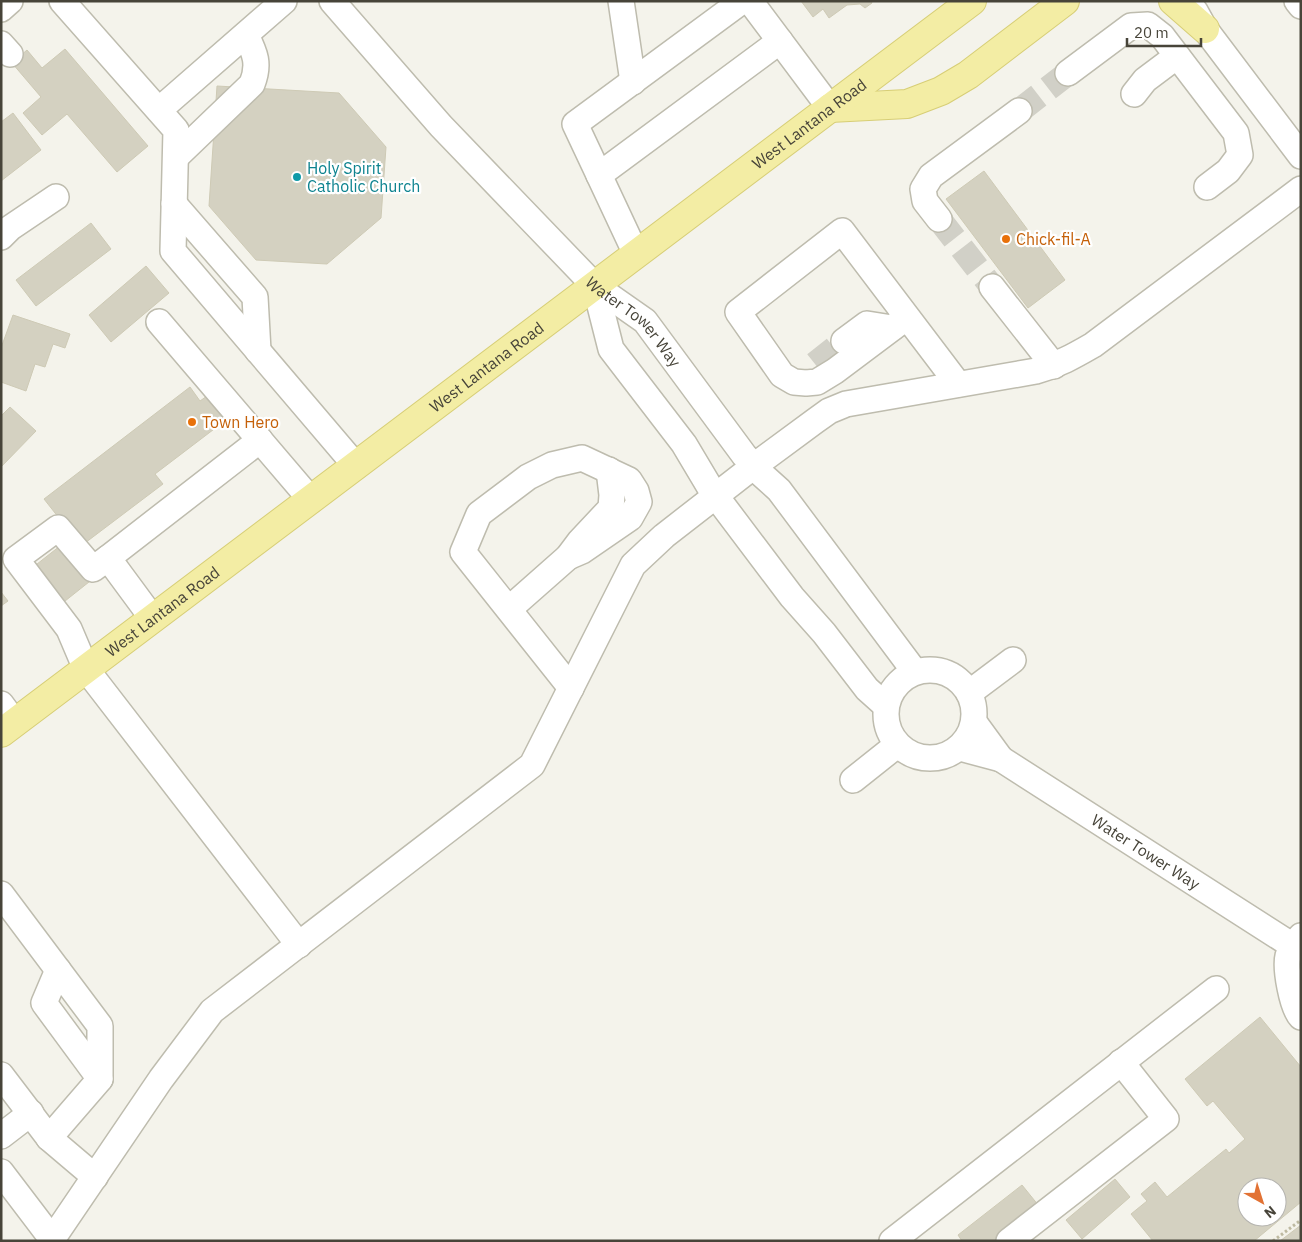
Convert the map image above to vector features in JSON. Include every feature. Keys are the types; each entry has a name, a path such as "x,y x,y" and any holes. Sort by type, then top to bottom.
{"main road":[{"name":"West Lantana Road","path":"6,720 86,670 972,1"},
{"path":"830,108 907,104 941,91 968,75 1065,1"},
{"path":"1173,1 1204,29"}],"street":[{"path":"1,9 10,1"},
{"path":"62,1 176,130 173,251 356,466"},
{"path":"159,110 284,1"},
{"path":"332,1 441,126 595,286"},
{"path":"621,1 633,82"},
{"path":"636,254 575,124 742,1"},
{"path":"750,1 830,108"},
{"path":"1190,1 1204,29 1301,156"},
{"path":"1297,1 1301,6"},
{"path":"1068,73 1131,26 1148,25 1162,36 1236,133 1240,154 1228,170 1207,187"},
{"path":"176,157 252,84 257,71 254,51 246,35"},
{"path":"599,175 780,41"},
{"path":"1134,94 1145,80 1177,56"},
{"path":"939,220 925,201 922,189 930,176 1019,111"},
{"path":"1,1172 52,1240 161,1079 212,1012 532,766 633,565 664,536 754,466 829,411 846,404 1054,366 1069,360 1301,189"},
{"path":"1,237 10,228 56,197"},
{"path":"174,204 255,297 258,351"},
{"path":"899,323 818,382 806,383 794,382 782,376 738,312 842,231 899,323 958,384"},
{"name":"Water Tower Way","path":"595,286 646,321 754,466 779,490 915,672"},
{"name":"Water Tower Way","path":"595,286 611,349 684,444 716,496 792,598 824,633 867,689 886,706"},
{"path":"992,287 1054,366"},
{"path":"159,322 311,500"},
{"path":"745,323 766,332 794,365 804,368 815,364"},
{"path":"844,341 867,324 899,323"},
{"path":"260,440 93,569 58,528 16,559 69,629 86,670 299,945"},
{"path":"508,609 568,557 580,540 611,508 610,470 582,458 552,465 528,477 479,514 463,552 508,609 571,688"},
{"path":"108,558 153,619"},
{"path":"974,722 966,741 960,748 948,756 934,759 921,758 908,753 897,745 888,727 886,706 896,686 915,672 928,670 942,671 954,676 964,685 969,693 1013,660"},
{"name":"Water Tower Way","path":"969,693 975,709 974,722 1001,758"},
{"path":"853,780 897,745"},
{"name":"Water Tower Way","path":"960,748 1001,758 1297,941 1287,957 1291,992 1301,1017"},
{"path":"1,894 100,1026 100,1079 50,1138"},
{"path":"892,1241 1216,989"},
{"path":"1010,1241 1166,1119 1122,1062"},
{"path":"1,1075 50,1138 95,1176"},
{"path":"1,1136 31,1114"}],"path":[{"path":"1273,1241 1301,1220"}],"building":[{"path":"801,1 871,1 872,3 865,8 860,4 847,5 829,18 823,9 813,17"},
{"path":"65,49 148,146 117,172 67,114 42,135 23,113 41,97 12,63 27,50 42,68"},
{"name":"Holy Spirit Catholic Church","path":"217,86 339,93 386,147 381,218 327,264 256,260 209,206"},
{"path":"13,113 41,150 1,181 1,122"},
{"name":"Chick-fil-A","path":"984,171 1065,280 1028,308 946,199"},
{"path":"91,223 111,249 36,306 16,280"},
{"path":"146,266 169,293 111,342 89,315"},
{"path":"13,315 70,334 65,348 53,344 45,367 35,364 26,391 1,382 1,348"},
{"path":"190,387 200,401 207,396 226,420 155,474 163,484 81,546 44,499"},
{"path":"10,407 36,431 1,467 1,416"},
{"path":"65,542 94,578 60,605 32,568"},
{"path":"1,592 8,601 1,606"},
{"path":"1260,1017 1301,1067 1301,1202 1287,1214 1287,1177 1237,1177 1237,1227 1271,1227 1254,1241 1153,1241 1131,1214 1147,1201 1141,1194 1155,1182 1167,1197 1226,1149 1229,1153 1245,1139 1213,1101 1207,1106 1185,1079"},
{"path":"1115,1179 1130,1197 1082,1239 1066,1220"},
{"path":"1022,1185 1039,1206 995,1241 962,1241 958,1235"},
{"path":"1301,1225 1301,1241 1280,1241"}],"tunnel":[{"path":"1019,111 1068,73"},
{"path":"939,219 992,287"},
{"path":"815,364 844,341"}],"place":[{"name":"Holy Spirit Catholic Church","path":"297,177"},
{"name":"Chick-fil-A","path":"1006,239"},
{"name":"Town Hero","path":"192,422"}]}
